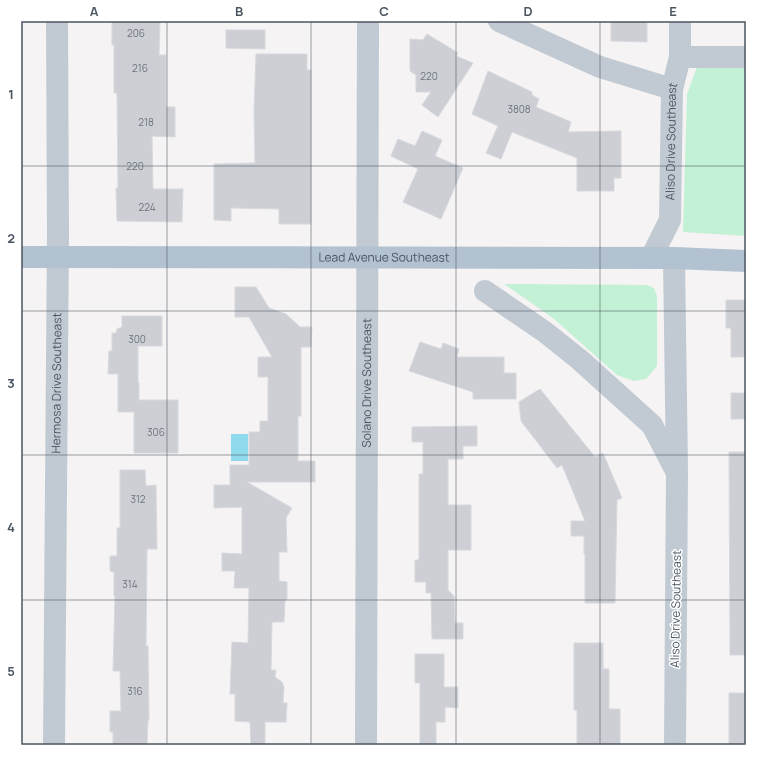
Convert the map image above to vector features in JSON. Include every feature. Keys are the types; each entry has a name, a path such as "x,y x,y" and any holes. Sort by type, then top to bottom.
{"main road":[{"name":"Lead Avenue Southeast","path":"21,257 674,258 746,261"}],"street":[{"name":"Hermosa Drive Southeast","path":"54,745 57,21"},
{"name":"Solano Drive Southeast","path":"366,745 368,21"},
{"path":"499,21 600,67 672,90"},
{"name":"Aliso Drive Southeast","path":"651,258 670,220 672,90 680,57 680,21"},
{"path":"680,57 746,57"},
{"name":"Aliso Drive Southeast","path":"674,258 677,473 675,745"},
{"name":"Aliso Drive Southeast","path":"486,292 545,332 580,360 652,425 677,473"}],"green space":[{"path":"697,67 746,67 746,236 683,232 687,94"},
{"path":"504,284 647,285 654,288 657,296 657,366 646,379 634,381 617,375 553,318"}],"water":[{"path":"231,434 248,434 248,461 231,461"}],"building":[{"path":"112,21 160,21 159,55 166,55 166,107 175,107 175,137 152,136 153,189 183,189 182,222 117,221 117,93 114,93 114,45 112,45"},
{"path":"611,21 647,21 647,42 611,41"},
{"path":"226,30 265,30 265,49 226,48"},
{"path":"427,34 458,53 456,56 473,63 438,117 422,105 431,92 416,92 416,75 410,71 410,39 423,40"},
{"path":"256,54 307,54 307,70 311,70 311,224 279,224 279,209 231,208 231,221 214,220 214,164 255,163 254,110"},
{"path":"488,71 532,92 532,95 539,99 536,107 571,122 568,132 621,131 621,178 614,178 614,191 577,191 577,158 512,132 501,159 486,153 498,126 472,114"},
{"path":"422,131 442,140 435,156 463,168 441,219 403,202 418,169 391,156 398,139 415,146"},
{"path":"235,287 256,287 269,308 286,314 300,327 312,327 311,347 301,347 301,416 298,416 298,461 315,461 315,482 247,482 292,508 286,518 287,552 279,552 279,581 287,582 287,600 285,600 284,622 272,622 271,670 276,670 275,677 282,682 284,687 283,703 287,703 286,722 265,722 265,745 251,745 250,722 235,721 235,694 230,694 232,642 248,643 249,588 234,588 235,571 222,571 222,553 242,554 242,507 214,508 214,485 230,485 230,465 249,465 249,432 260,432 260,421 268,421 268,377 258,377 258,357 272,357 249,317 235,317"},
{"path":"726,300 746,300 746,357 731,357 731,328 726,328"},
{"path":"122,316 162,316 162,346 138,346 139,400 178,400 178,453 134,453 134,412 118,412 118,374 108,374 109,351 112,351 112,333 116,333 117,329 122,327"},
{"path":"420,342 441,349 443,343 459,349 457,357 504,357 504,373 516,373 516,399 473,399 473,392 409,371"},
{"path":"540,389 595,457 603,453 622,498 617,500 615,603 585,603 584,536 571,536 571,521 585,521 562,465 557,468 521,421 519,402"},
{"path":"731,393 746,393 746,419 731,419"},
{"path":"477,426 477,446 463,446 463,459 448,459 448,505 471,505 471,550 448,550 448,590 454,596 455,623 463,623 463,639 432,639 431,593 426,593 426,582 415,582 415,560 419,560 419,474 423,474 423,442 412,442 412,427"},
{"path":"729,452 746,452 746,655 730,655"},
{"path":"120,470 145,470 146,486 156,485 157,549 147,549 146,646 148,646 149,720 147,745 113,745 113,732 110,732 110,711 121,711 120,671 113,671 115,596 114,572 110,571 110,556 117,556 117,528 120,528"},
{"path":"574,643 603,643 603,669 609,669 609,709 620,709 620,745 577,745 577,710 574,710"},
{"path":"415,654 444,654 444,687 458,687 458,708 445,707 445,722 436,722 436,745 420,745 420,683 415,683"},
{"path":"729,693 746,693 746,745 729,745"}]}
